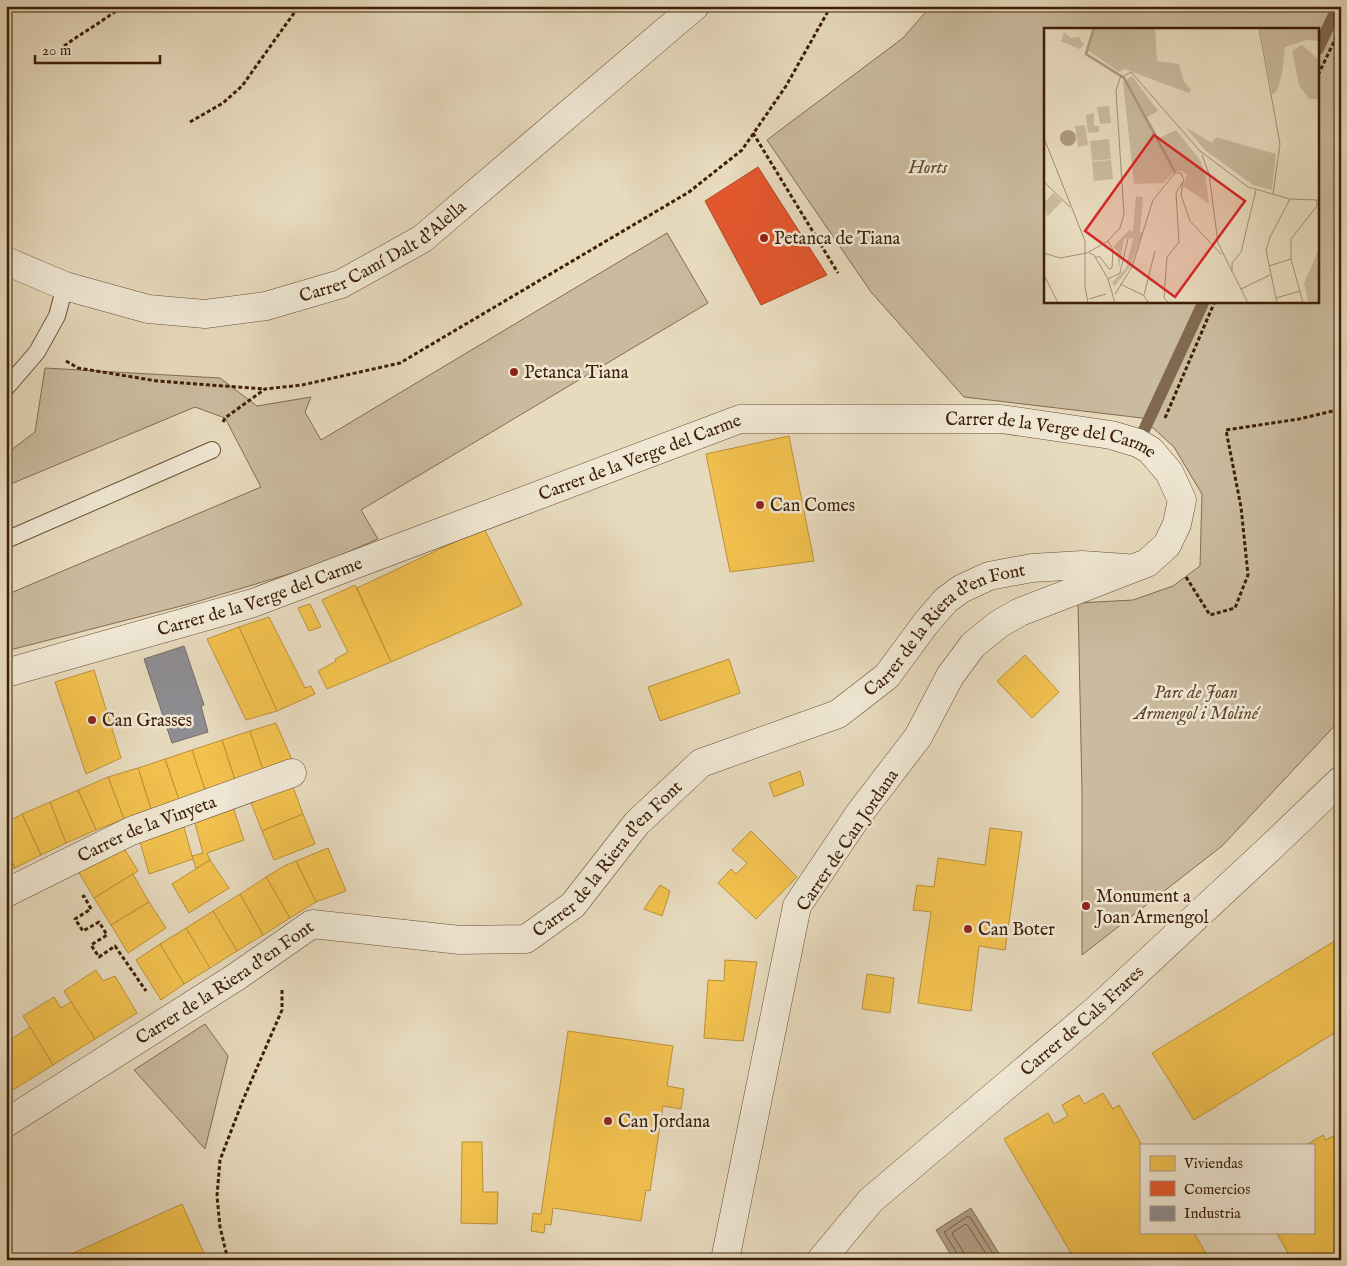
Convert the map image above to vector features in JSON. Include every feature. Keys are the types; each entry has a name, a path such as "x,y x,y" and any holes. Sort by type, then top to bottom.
{"street":[{"name":"Carrer Camí Dalt d'Alella","path":"6,261 65,286 148,309 205,314 266,306 341,284 422,239 695,6"},
{"name":"Carrer de la Verge del Carme","path":"6,673 253,603 740,419 1002,419 1112,435 1138,443 1150,450 1169,472 1182,500 1177,524 1167,545 1147,564 1135,569"},
{"name":"Carrer de la Riera d'en Font","path":"6,1123 236,977 312,924 460,940 526,939 573,905 637,822 701,763 838,714 887,676 933,615 946,600 961,589 989,576 1032,568 1082,565 1135,569"},
{"name":"Carrer de Can Jordana","path":"725,1260 797,906 859,814 918,737 950,676 973,645 999,624 1020,612 1135,569"},
{"name":"Carrer de la Vinyeta","path":"6,893 131,831 292,773"},
{"name":"Carrer de Cals Frares","path":"821,1260 871,1200 1096,1010 1341,780"}],"lane":[{"path":"6,388 37,352 57,316 65,286"},
{"path":"6,540 212,450"}],"path":[{"path":"64,46 122,6"},
{"path":"190,122 223,104 242,86 299,6"},
{"path":"40,346 78,368 157,381 265,389 302,385 400,363 689,192 742,150 786,86 831,6"},
{"path":"1320,71 1341,27"},
{"path":"753,134 838,273"},
{"path":"1150,450 1215,302"},
{"path":"212,450 225,418 265,389"},
{"path":"1167,545 1210,615 1235,608 1248,575 1241,507 1226,430 1299,419 1341,409"},
{"path":"75,901 84,896 91,909 75,919 84,931 99,922 106,935 91,945 99,957 115,946 167,1021"},
{"path":"228,1260 220,1227 217,1196 220,1160 243,1100 282,1010 282,984 265,957"}],"green space":[{"path":"931,6 1341,6 1341,719 1222,846 1082,955 1082,791 1078,603 1133,600 1173,586 1200,566 1202,494 1174,447 1142,418 964,397 871,292 767,140 903,38"},
{"path":"667,233 708,303 361,510 378,539 316,566 189,604 6,651 6,595 261,487 225,418 195,407 6,486 6,454 35,432 45,368 220,378 257,406 311,397 305,412 321,440"},
{"path":"205,1024 228,1056 205,1149 134,1070"}],"water":[{"path":"971,1208 1003,1260 954,1260 936,1230"}],"building: Viviendas":[{"name":"Can Comes","path":"789,436 814,561 730,572 706,454"},
{"path":"484,528 522,605 391,662 357,588"},
{"path":"355,585 391,662 327,689 318,671 348,652 322,600"},
{"path":"310,604 321,627 309,631 298,608"},
{"path":"269,617 305,688 311,686 315,694 277,711 239,627"},
{"path":"239,627 277,711 246,720 207,639"},
{"path":"1025,655 1059,692 1032,718 997,681"},
{"path":"729,659 740,693 660,721 648,687"},
{"path":"94,670 121,758 86,774 55,682"},
{"path":"276,723 292,760 263,770 250,731"},
{"path":"250,731 263,770 235,780 222,740"},
{"path":"222,740 235,780 205,790 192,750"},
{"path":"192,750 205,790 179,800 165,759"},
{"path":"165,759 179,800 151,809 138,768"},
{"path":"138,768 151,809 124,819 108,777"},
{"path":"800,771 804,785 774,797 769,783"},
{"path":"108,777 124,819 96,830 78,790"},
{"path":"292,784 303,814 262,831 250,800"},
{"path":"78,790 96,830 66,843 50,802"},
{"path":"50,802 66,843 41,855 22,814"},
{"path":"233,807 244,840 207,853 210,860 196,869 192,856 203,853 194,820"},
{"path":"22,814 41,855 15,868 6,850 6,823"},
{"path":"303,814 315,844 274,860 262,831"},
{"path":"183,824 193,859 149,874 139,838"},
{"name":"Can Boter","path":"990,828 1022,832 1005,950 979,946 971,1011 918,1003 931,912 913,910 917,885 934,887 938,858 985,865"},
{"path":"751,831 797,877 756,919 718,883 731,869 736,874 747,863 732,850"},
{"path":"122,845 138,871 94,898 76,868"},
{"path":"328,848 346,891 316,902 296,861"},
{"path":"6,850 15,868 6,872"},
{"path":"210,860 229,888 189,913 172,884"},
{"path":"296,861 316,902 290,918 266,877"},
{"path":"133,874 149,902 111,925 94,898"},
{"path":"266,877 290,918 263,935 240,894"},
{"path":"660,885 670,891 662,916 644,909"},
{"path":"240,894 263,935 237,951 213,911"},
{"path":"149,902 166,928 128,953 111,925"},
{"path":"213,911 237,951 210,968 186,928"},
{"path":"186,928 210,968 184,984 160,944"},
{"path":"1341,937 1341,1029 1194,1120 1152,1053"},
{"path":"160,944 184,984 161,1000 136,960"},
{"path":"725,960 757,962 743,1041 704,1038 708,980 724,981"},
{"path":"96,970 103,981 115,976 137,1013 95,1039 64,991"},
{"path":"867,974 894,978 890,1013 862,1009"},
{"path":"54,997 61,1008 71,1002 95,1039 53,1065 23,1016"},
{"path":"30,1027 53,1065 8,1093 6,1091 6,1033 10,1040"},
{"name":"Can Jordana","path":"568,1031 673,1046 667,1086 684,1089 681,1109 663,1106 650,1191 646,1190 641,1221 553,1208 551,1225 545,1224 544,1233 531,1231 533,1213 541,1214"},
{"path":"1103,1093 1113,1109 1119,1105 1141,1144 1140,1234 1195,1234 1210,1260 1075,1260 1004,1139 1048,1113 1054,1124 1068,1116 1062,1105 1079,1095 1084,1104"},
{"path":"1341,1132 1341,1260 1292,1260 1277,1234 1314,1234 1314,1144 1308,1144 1323,1135 1326,1140"},
{"path":"462,1142 482,1142 483,1192 498,1192 497,1224 461,1223"},
{"path":"182,1204 207,1260 58,1260"}],"building: Comercios":[{"name":"Petanca de Tiana","path":"758,167 827,275 761,305 705,201"}],"building: Industria":[{"path":"184,646 204,705 201,706 208,732 172,743 144,659"}],"waterway":[{"path":"1320,45 1338,6"},
{"path":"1138,443 1204,302"}],"place":[{"name":"Petanca de Tiana","path":"764,238"},
{"name":"Petanca Tiana","path":"514,372"},
{"name":"Can Comes","path":"760,505"},
{"name":"Can Grasses","path":"92,720"},
{"name":"Monument a Joan Armengol","path":"1086,906"},
{"name":"Can Boter","path":"968,929"},
{"name":"Can Jordana","path":"608,1121"}],"park label":[{"name":"Horts","path":"928,167"},
{"name":"Parc de Joan Armengol i Moliné","path":"1196,702"}]}
